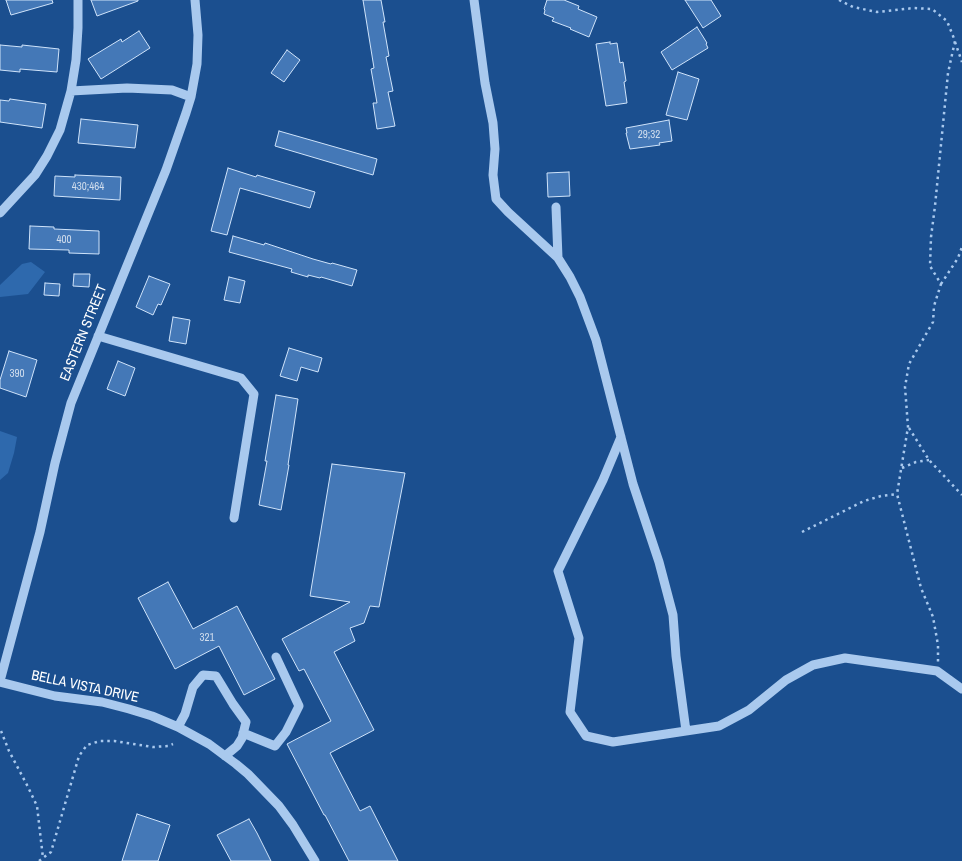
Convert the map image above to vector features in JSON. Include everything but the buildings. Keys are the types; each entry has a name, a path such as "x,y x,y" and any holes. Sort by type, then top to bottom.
{"street":[{"path":"0,213 35,175 60,130 71,91 76,60 78,0"},
{"name":"EASTERN STREET","path":"0,682 71,403 166,170 191,96 197,64 198,35 195,0"},
{"path":"474,0 495,149 493,175 496,199 558,258 570,276 580,297 596,340 633,484 659,562 673,615 676,656 686,731"},
{"path":"71,91 127,88 172,90 191,96"},
{"path":"556,206 558,258"},
{"path":"98,336 241,378 254,394 234,518"},
{"path":"621,437 603,480 558,571 578,638 570,712 586,736 613,742 719,726 749,710 786,680 813,665 845,658 937,671 962,689"},
{"path":"243,733 275,746 286,732 299,706 276,656"},
{"path":"178,728 193,687 203,675 216,676 246,722 238,746 225,756"},
{"name":"BELLA VISTA DRIVE","path":"0,682 55,696 115,705 152,716 209,744 248,774 279,806 315,861"}],"path":[{"path":"839,0 853,8 877,12 914,8 932,9 947,21 962,62"},
{"path":"940,284 930,266 931,237 948,73 955,41"},
{"path":"937,671 938,645 934,617 921,588 897,494 908,427 905,387 909,364 933,322 934,306 940,284 958,258 962,247"},
{"path":"908,427 929,460 962,495"},
{"path":"902,468 916,462 929,460"},
{"path":"802,532 864,501 880,496 897,494"},
{"path":"1,731 36,806 43,858"},
{"path":"39,861 51,852 79,756 87,745 100,741 114,741 153,747 173,744"}],"shaded area":[{"path":"31,262 45,272 28,294 0,297 0,285 22,264"},
{"path":"0,431 17,437 8,473 0,480"}]}
